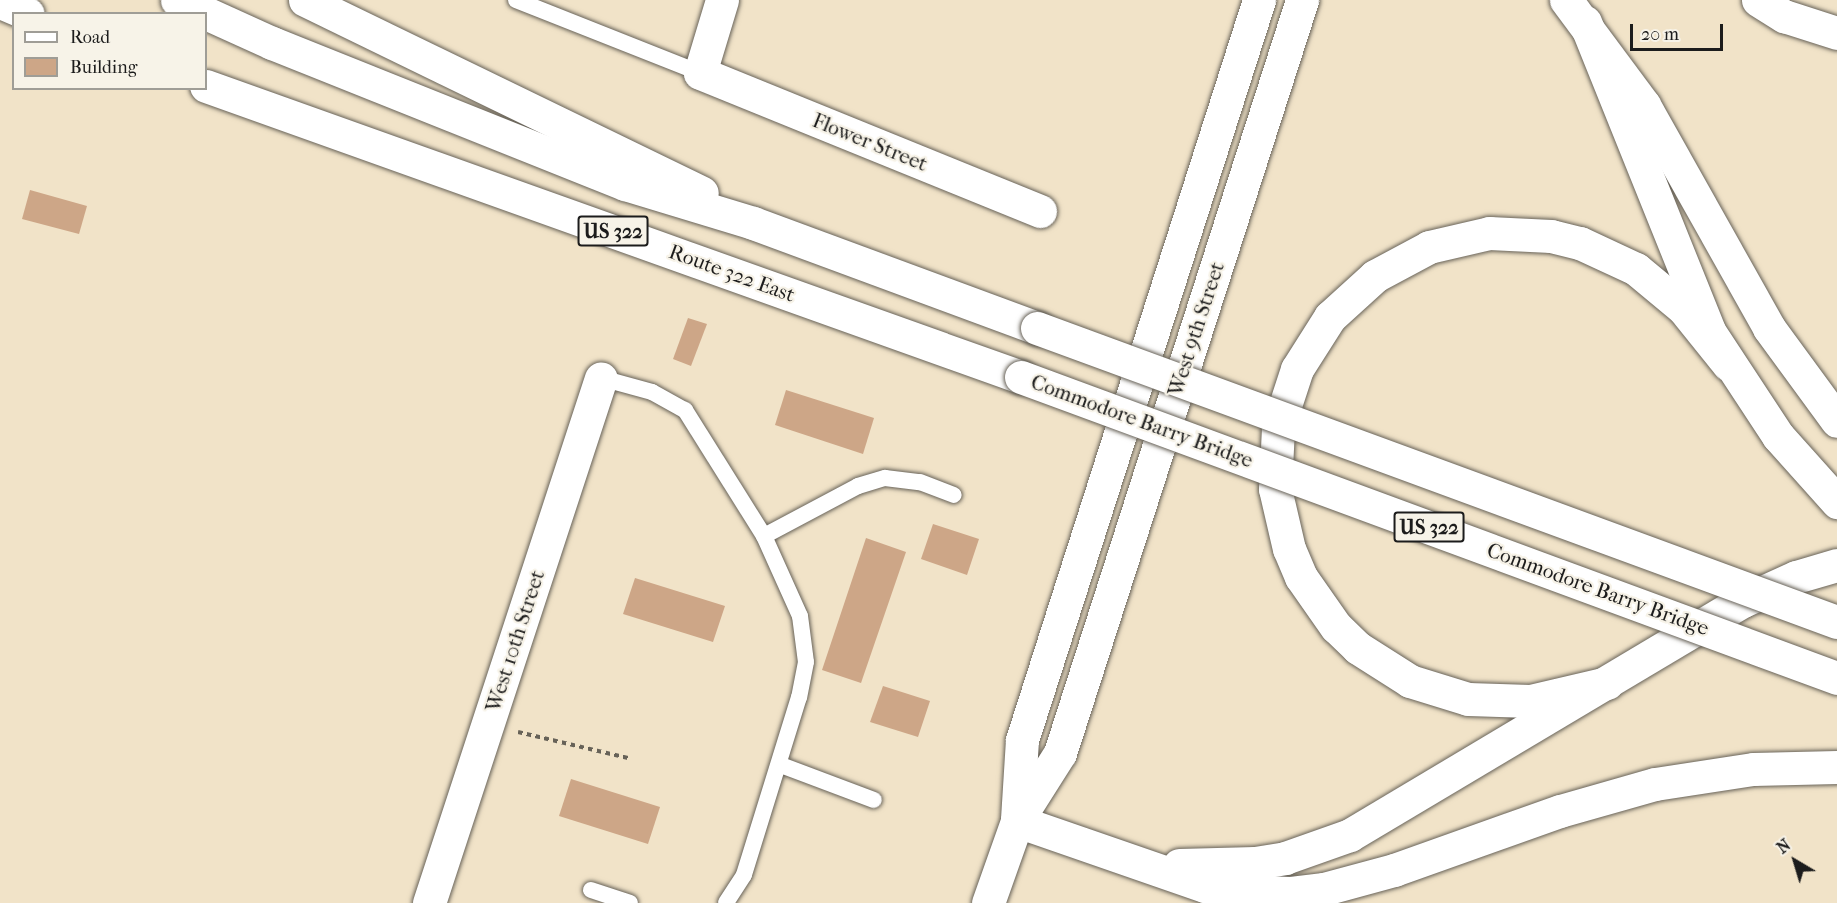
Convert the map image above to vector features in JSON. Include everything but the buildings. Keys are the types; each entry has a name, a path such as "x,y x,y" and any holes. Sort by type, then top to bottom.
{"main road":[{"name":"US 322","path":"177,0 204,12"},
{"path":"305,0 676,177 753,223"},
{"path":"700,73 722,0"},
{"name":"West 9th Street","path":"1017,821 1022,740 1259,0"},
{"name":"West 9th Street","path":"988,903 1017,821 1060,753 1302,0"},
{"path":"1758,0 1784,16 1837,33"},
{"path":"0,2 23,12"},
{"path":"1575,11 1692,295 1728,364 1750,399 1837,502"},
{"path":"1575,11 1644,105 1769,328 1837,421"},
{"name":"US 322","path":"207,14 272,43 625,184 753,223 1837,622"},
{"name":"Flower Street","path":"700,73 1040,211"},
{"name":"Route 322 East","path":"207,86 1022,376"},
{"path":"1607,683 1530,701 1468,699 1410,681 1383,666 1336,627 1301,577 1280,519 1275,458 1278,427 1293,378 1330,317 1375,276 1429,247 1489,233 1551,236 1580,243 1627,264 1683,308 1728,364"},
{"name":"Commodore Barry Bridge","path":"1022,376 1837,678"},
{"name":"West 10th Street","path":"429,903 601,378"},
{"path":"1127,856 1188,866 1224,866 1286,858 1317,848 1381,818 1768,588 1837,565"},
{"path":"1017,821 1127,856 1188,880 1235,891 1324,889 1394,870 1608,796 1704,775 1802,766 1837,767"}],"lane":[{"path":"516,0 700,73"},
{"path":"601,378 652,392 685,410 765,536 800,616 806,662 781,765 744,875 726,903"},
{"path":"765,536 858,486 885,478 920,482 954,495"},
{"path":"781,765 874,800"},
{"path":"591,890 630,903"}],"path":[{"path":"489,721 538,739 628,758"}]}
